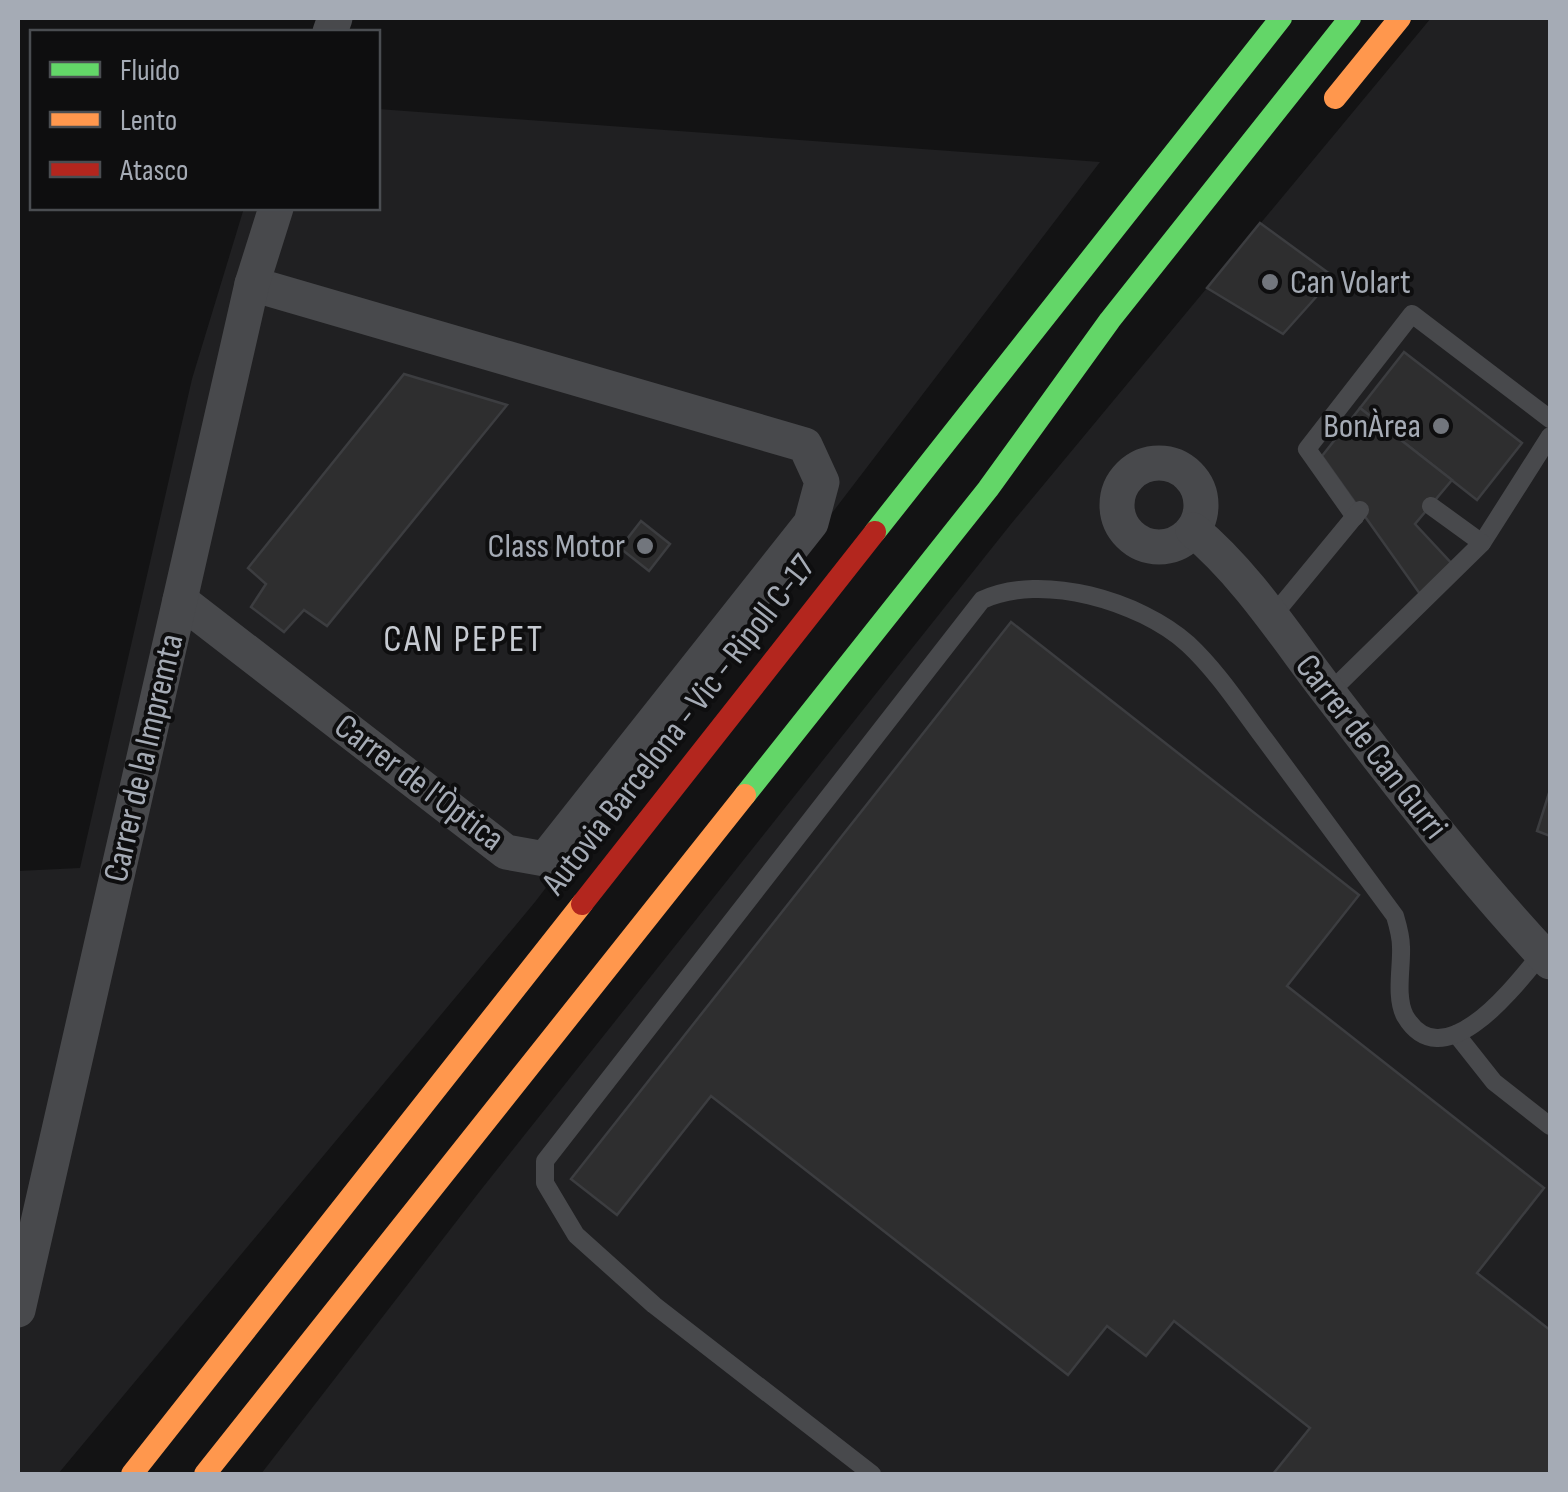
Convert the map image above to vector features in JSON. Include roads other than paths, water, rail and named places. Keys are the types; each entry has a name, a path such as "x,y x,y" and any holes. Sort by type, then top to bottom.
{"highway":[{"name":"Autovia Barcelona - Vic - Ripoll C-17","path":"132,1474 1281,18"},
{"path":"205,1474 988,489 1110,320 1350,18"},
{"path":"1318,117 1400,18"},
{"path":"1073,284 1242,30"},
{"path":"1110,320 1185,262"}],"street":[{"name":"Carrer de la Impremta","path":"18,1310 252,284 275,210"},
{"name":"Carrer de l'Òptica","path":"180,600 506,852 545,859 811,523 822,482 805,445 252,284"},
{"name":"Carrer de Can Gurri","path":"1193,530 1210,544 1272,618 1474,880 1546,958"}],"lane":[{"path":"1272,618 1358,514 1307,449 1412,314 1550,420"},
{"path":"1329,693 1482,543 1550,436"},
{"path":"1431,506 1482,543"},
{"path":"872,1474 654,1306 576,1235 545,1183 545,1160 982,600 1017,588 1055,588 1127,607 1186,642 1228,690 1395,916 1402,942 1400,987 1404,1014 1420,1031 1435,1036 1456,1034 1484,1020 1546,958"},
{"path":"1456,1034 1494,1082 1550,1126"}],"place":[{"name":"Can Volart","path":"1270,282"},
{"name":"BonÀrea","path":"1441,426"},
{"name":"Class Motor","path":"645,546"}],"district":[{"name":"CAN PEPET","path":"464,639"}]}
